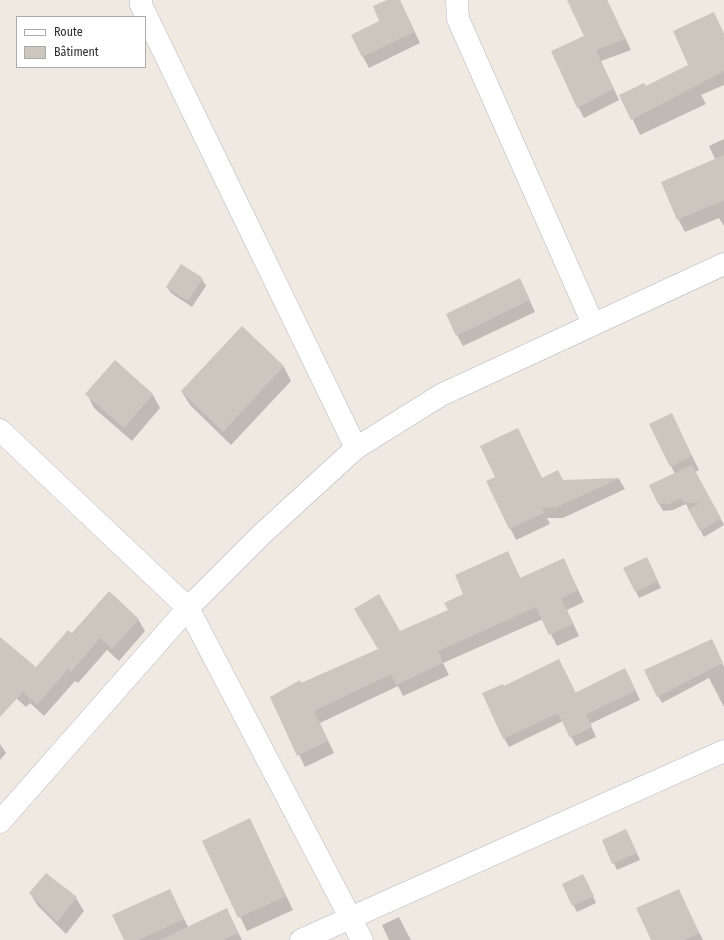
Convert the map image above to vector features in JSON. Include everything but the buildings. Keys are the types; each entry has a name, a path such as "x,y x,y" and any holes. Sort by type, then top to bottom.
{"street":[{"path":"141,0 146,16"},
{"path":"457,0 458,19 593,324"},
{"path":"146,16 356,448"},
{"path":"0,822 188,608 262,534 356,448 441,395 724,264"},
{"path":"0,430 188,608 362,940"},
{"path":"301,940 724,751"}]}
